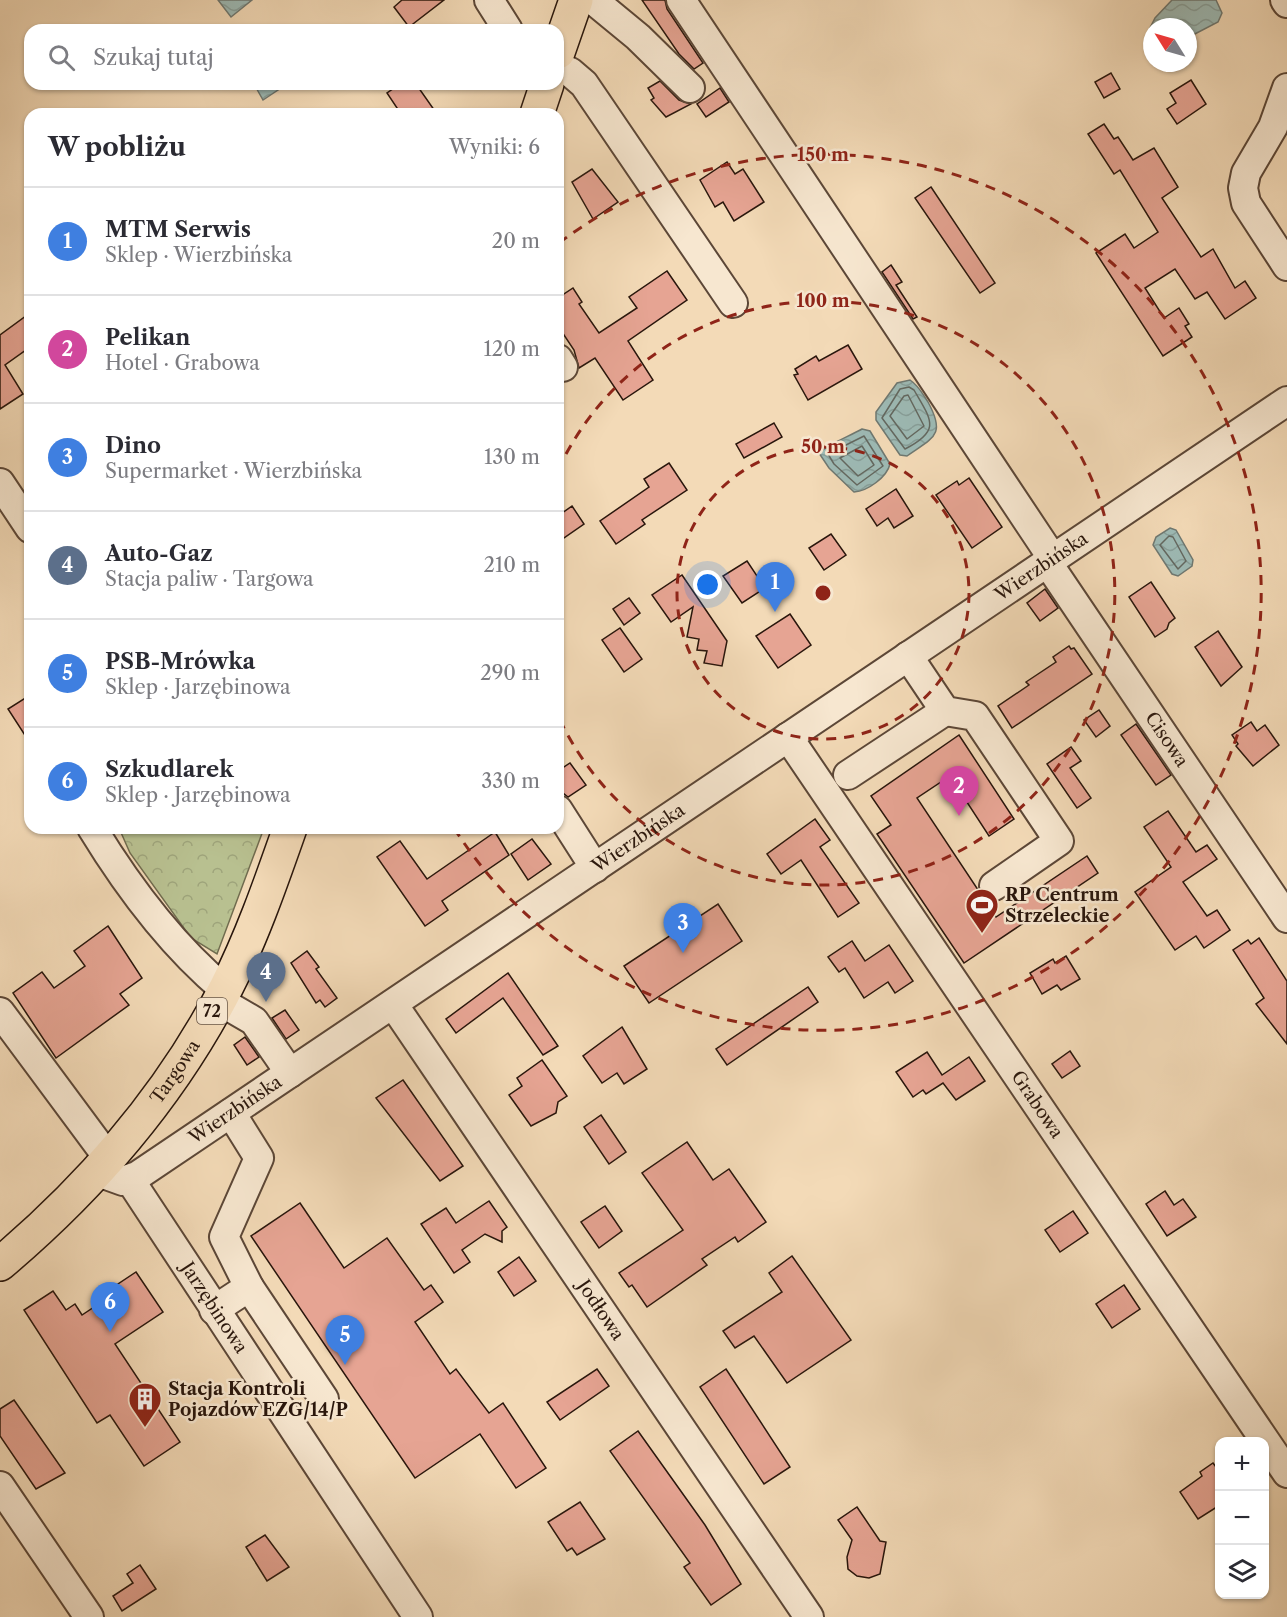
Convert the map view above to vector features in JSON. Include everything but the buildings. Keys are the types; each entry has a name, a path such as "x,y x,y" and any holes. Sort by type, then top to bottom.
{"main road":[{"path":"564,35 576,0"},
{"path":"539,108 545,90"},
{"name":"Targowa","path":"112,1170 222,995 256,922 288,834"},
{"name":"Wierzbińska","path":"0,1264 112,1170"}],"street":[{"path":"489,0 504,24"},
{"path":"593,0 638,37 690,87"},
{"name":"Cisowa","path":"681,0 1287,918"},
{"path":"564,70 584,84 733,303"},
{"path":"1287,88 1273,127 1246,173 1243,188 1246,203 1287,266"},
{"name":"Wierzbińska","path":"112,1170 231,1113 1287,401"},
{"path":"0,483 24,519"},
{"path":"908,656 945,711"},
{"path":"848,776 945,711 975,716 1059,841 994,886"},
{"name":"Grabowa","path":"788,737 1287,1473"},
{"path":"564,819 596,868"},
{"path":"96,834 171,938 222,995 254,1021 290,1073"},
{"name":"Jodłowa","path":"393,1004 809,1617"},
{"name":"Jarzębinowa","path":"0,1012 214,1310 418,1617"},
{"path":"231,1113 259,1158 224,1237 249,1287 324,1399"},
{"path":"214,1310 249,1287"},
{"path":"0,1486 89,1617"}],"green space":[{"path":"122,834 262,834 217,954 191,938 130,853"}],"water":[{"path":"218,0 252,0 231,17"},
{"path":"1172,0 1216,0 1222,13 1218,22 1197,33 1197,18 1155,18"},
{"path":"257,90 278,90 263,100"},
{"path":"910,380 928,402 936,422 936,429 930,439 907,456 900,455 876,420 876,412 897,383"},
{"path":"862,429 870,431 890,464 885,474 876,482 865,489 854,492 829,468 819,453"},
{"path":"1170,528 1176,530 1193,560 1192,566 1178,576 1172,574 1153,545 1156,537"}],"place":[{"name":"MTM Serwis","path":"775,612"},
{"name":"Pelikan","path":"959,816"},
{"name":"RP Centrum Strzeleckie","path":"982,934"},
{"name":"Dino","path":"683,953"},
{"name":"Auto-Gaz","path":"266,1002"},
{"name":"Szkudlarek","path":"110,1332"},
{"name":"PSB-Mrówka","path":"345,1365"},
{"name":"Stacja Kontroli Pojazdów EZG/14/P","path":"145,1428"}]}
